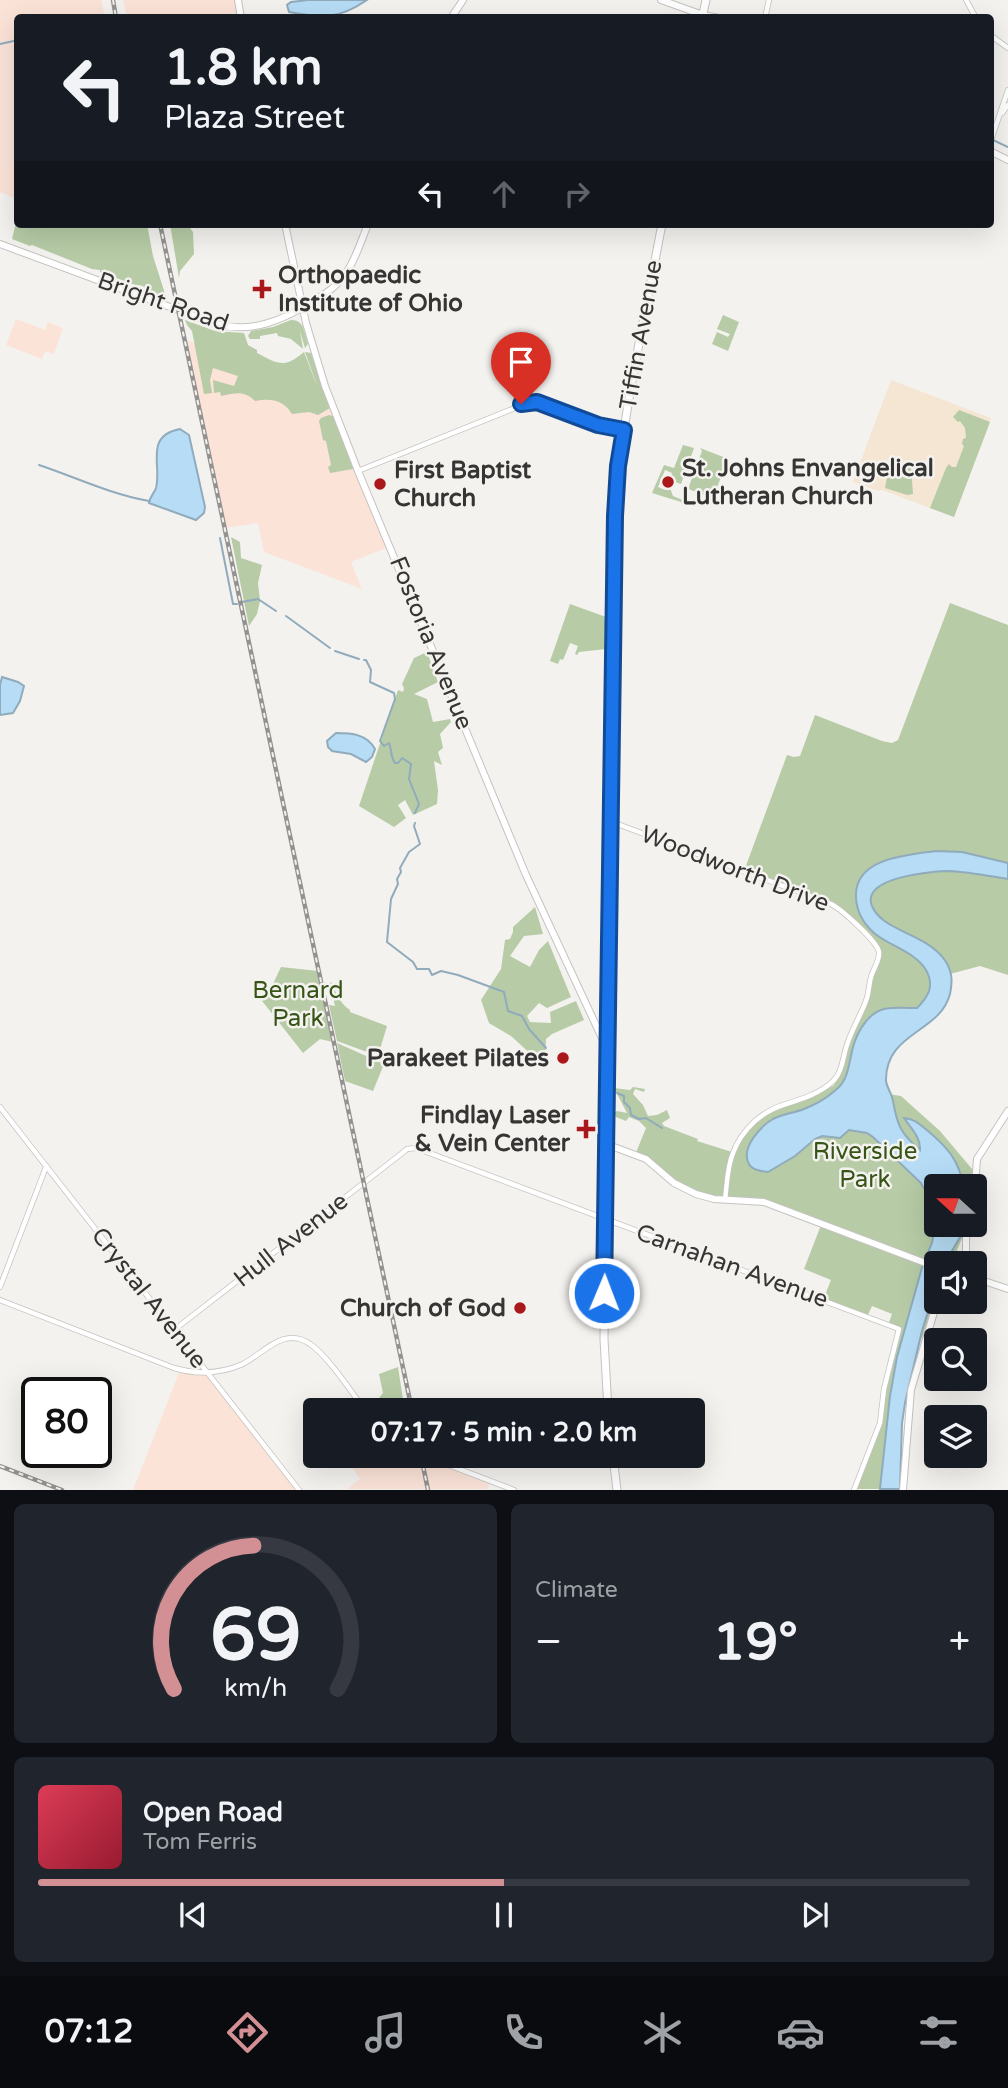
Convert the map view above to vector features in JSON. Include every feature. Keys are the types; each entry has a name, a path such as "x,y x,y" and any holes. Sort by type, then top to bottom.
{"highway":[{"name":"Tiffin Avenue","path":"607,1398 604,1346 615,516 618,466 661,228"},
{"path":"614,1468 617,1489"}],"main road":[{"path":"661,0 697,14"},
{"name":"Fostoria Avenue","path":"286,228 318,367 358,471 531,885 608,1051"},
{"name":"Bright Road","path":"0,244 227,327 244,327 272,322 303,308 326,293 344,277 366,228"},
{"path":"976,1174 977,1159 1008,1111"},
{"path":"606,1144 646,1159 674,1183 691,1192 709,1198 764,1202 924,1263"},
{"path":"987,1282 1008,1289"},
{"path":"903,1489 911,1390 933,1314"}],"street":[{"path":"994,132 1008,90"},
{"path":"1001,114 1008,105"},
{"path":"358,471 530,402 541,403 605,427 624,430"},
{"name":"Woodworth Drive","path":"611,822 831,904 846,913 876,945 878,957 867,999 848,1041 838,1074 832,1083 816,1093 772,1109 751,1125 741,1137 732,1156 725,1200"},
{"name":"Crystal Avenue","path":"0,1107 299,1489"},
{"name":"Carnahan Avenue","path":"407,1149 420,1150 899,1329 884,1389 880,1423 854,1489"},
{"name":"Hull Avenue","path":"174,1330 407,1149"},
{"path":"0,1287 46,1166"},
{"path":"0,1300 174,1368 208,1374 245,1363 277,1341 292,1338 301,1340 321,1354 356,1398"},
{"path":"457,1468 514,1489"}],"shaded area":[{"path":"0,0 101,0 104,14 14,14 14,198 0,192"},
{"path":"123,0 236,0 238,14 126,14"},
{"path":"16,319 45,330 48,322 63,328 54,354 45,351 42,359 6,345"},
{"path":"184,339 318,390 325,386 391,546 351,562 362,589 264,552 258,523 224,528"},
{"path":"891,380 991,418 954,517 853,482"},
{"path":"180,1370 208,1374 299,1490 133,1490"},
{"path":"352,1468 456,1468 490,1481 487,1489 347,1489 360,1479"}],"green space":[{"path":"15,228 148,228 166,297 100,270 12,239"},
{"path":"171,228 190,228 193,232 194,254 180,271 179,278"},
{"path":"723,315 739,322 728,351 712,344 717,332 728,337 730,334 717,329"},
{"path":"185,320 215,331 244,333 248,345 257,350 257,353 276,362 286,363 304,352 319,391 305,352 311,353 330,408 318,415 309,412 292,414 276,401 255,401 240,393 221,396 220,392 214,393 213,380 234,386 238,376 213,368 210,380 212,393 204,394 192,331"},
{"path":"291,320 299,322 303,327 308,344 305,348 300,331 303,349 291,339 278,336 277,333 260,336 260,339 250,339 248,336 251,331"},
{"path":"959,410 990,422 954,517 930,508 946,468 949,464 956,467 964,446 962,444 966,438 965,428 953,417"},
{"path":"329,415 333,416 353,469 330,473 326,441 323,440 319,421"},
{"path":"683,445 694,448 681,484 669,480 672,473 665,470 658,487 665,490 670,488 673,496 685,501 683,506 681,502 652,493 664,465 674,468"},
{"path":"700,448 726,458 727,461 713,498 688,489 702,451"},
{"path":"890,461 911,466 913,494 907,495 885,488"},
{"path":"231,537 240,542 241,558 262,565 258,583 260,601 257,614 249,626"},
{"name":"Riverside Park","path":"950,603 1008,625 1008,877 989,876 1008,879 1008,975 980,966 950,974 909,1020 868,1091 901,1096 940,1131 972,1169 972,1174 924,1174 924,1237 963,1237 958,1251 924,1251 924,1314 930,1314 922,1338 913,1334 888,1489 854,1489 880,1423 882,1397 899,1329 888,1325 892,1314 872,1306 867,1317 823,1300 831,1280 804,1269 821,1225 764,1202 695,1194 635,1155 646,1128 629,1117 626,1121 616,1117 614,1113 617,1111 627,1113 614,1088 645,1089 644,1092 635,1089 633,1094 648,1116 667,1110 670,1118 662,1123 664,1126 698,1139 697,1141 732,1152 740,1139 765,1113 833,1086 838,1080 851,1039 870,997 868,992 878,959 877,947 842,910 744,871 787,755 800,756 815,715 882,741 892,743 898,740"},
{"path":"570,604 606,617 606,649 579,652 577,655 578,646 570,643 563,660 560,659 558,664 550,661"},
{"path":"427,652 438,682 414,694 427,699 433,722 450,719 451,722 440,734 443,748 438,752 442,765 434,761 437,804 413,815 405,800 398,805 406,818 394,827 359,806 398,690 403,692 402,684 414,658"},
{"path":"535,907 543,934 524,936 510,956 530,967 539,950 548,941 571,997 547,1008 539,1003 527,1016 530,1022 551,1023 550,1012 576,1001 584,1020 546,1039 545,1067 511,1036 489,1023 481,1000 501,969 505,940 510,939 513,927"},
{"name":"Bernard Park","path":"281,967 318,971 333,1042 320,1039 303,1053 259,997 272,986"},
{"path":"331,982 350,1012 387,1026 378,1056 337,1041 329,1005 335,1006"},
{"path":"337,1043 384,1064 373,1091 345,1081"},
{"path":"398,1367 403,1398 379,1398 383,1393 379,1374"}],"water":[{"path":"367,0 338,14 289,12 287,5 291,2"},
{"path":"180,429 189,435 205,507 204,513 196,520 149,503 156,488 158,445 162,438"},
{"path":"2,677 24,686 13,713 0,715 0,685"},
{"path":"336,733 353,734 368,740 375,749 372,757 366,762 351,754 332,751 327,741"},
{"path":"936,851 962,852 1008,863 1008,879 950,871 929,872 887,882 871,896 872,906 877,914 894,927 936,950 950,971 951,989 944,1007 894,1052 888,1065 886,1081 898,1123 904,1134 920,1150 917,1137 904,1118 917,1122 946,1148 960,1174 924,1174 924,1189 873,1137 867,1133 849,1130 840,1138 822,1136 815,1139 795,1156 768,1172 757,1170 750,1166 747,1151 758,1132 768,1122 813,1105 840,1086 847,1074 858,1035 871,1016 884,1009 917,1008 927,995 930,981 926,970 915,958 870,929 863,921 856,902 858,883 864,874 873,866 898,857"},
{"path":"933,1237 960,1237 952,1251 929,1251"},
{"path":"924,1262 924,1314 927,1314 905,1403 900,1489 880,1489 897,1357"}],"waterway":[{"path":"0,44 14,41"},
{"path":"994,140 1008,147"},
{"path":"39,465 107,490 149,501"},
{"path":"220,538 233,604 237,604"},
{"path":"242,602 258,599 276,611"},
{"path":"286,616 330,648"},
{"path":"335,651 359,659"},
{"path":"364,660 371,670 370,682 394,693 395,699 380,741 384,746 389,743 395,763 402,758 411,764 409,779 419,804 415,813"},
{"path":"415,823 420,844 409,852 400,868 398,884 391,899 387,942 413,962 417,969 429,969 432,975 441,971 458,975 504,992 508,1011 522,1016 529,1029 546,1048"},
{"path":"617,1093 624,1096 631,1115 639,1119 646,1118 662,1128"}],"railway":[{"path":"113,0 115,14"},
{"path":"161,228 409,1398"},
{"path":"0,1466 62,1490"},
{"path":"423,1468 428,1490"}],"place":[{"name":"Orthopaedic Institute of Ohio","path":"262,289"},
{"name":"St. Johns Envangelical Lutheran Church","path":"668,482"},
{"name":"First Baptist Church","path":"380,484"},
{"name":"Parakeet Pilates","path":"563,1058"},
{"name":"Findlay Laser & Vein Center","path":"586,1129"},
{"name":"Church of God","path":"520,1308"}],"route":[{"path":"521,404 537,402 598,425 624,430 618,466 615,516 604,1293"}]}
